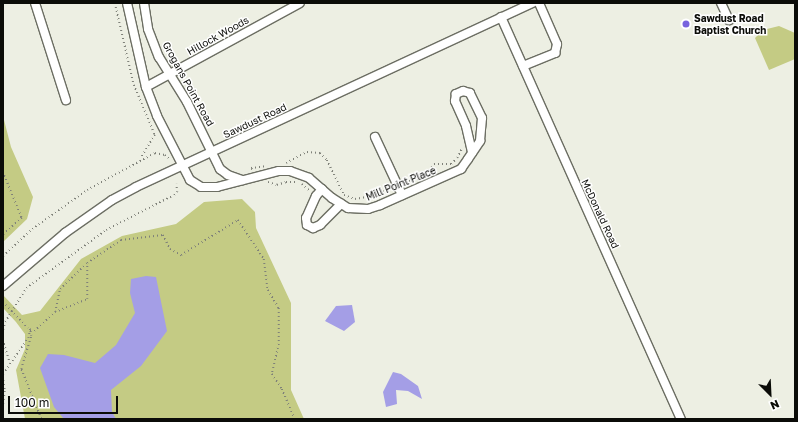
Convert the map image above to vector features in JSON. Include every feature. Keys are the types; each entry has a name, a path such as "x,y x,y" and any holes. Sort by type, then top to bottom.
{"street":[{"path":"35,3 66,100"},
{"path":"127,3 146,87 157,116 181,165"},
{"name":"Grogans Point Road","path":"144,3 148,29 159,57 187,102 213,151"},
{"name":"Hillock Woods","path":"146,87 300,3"},
{"name":"Sawdust Road","path":"3,286 55,241 96,211 136,187 533,3"},
{"path":"523,66 555,53 557,44 539,3"},
{"path":"721,3 729,20"},
{"name":"McDonald Road","path":"501,17 682,419"},
{"name":"Mill Point Place","path":"181,165 190,180 201,188 217,187 279,171 290,171 309,178 340,204 359,210 368,209 461,169 480,141 482,118 470,93 463,91 456,94 455,101 466,126 472,152"},
{"path":"374,137 402,195"},
{"path":"213,151 220,169 228,175 242,180"},
{"path":"322,189 316,196 306,218 307,225 313,228 320,225 340,204"}],"path":[{"path":"115,3 134,85 155,135 139,160"},
{"path":"283,164 307,152 320,153 327,160 344,195 355,199 372,196 397,185 424,177 434,164 451,164 457,158 462,148"},
{"path":"3,256 32,229 87,190 139,160 155,153 165,155 170,159"},
{"path":"253,178 251,168 271,165"},
{"path":"3,172 22,218 3,235"},
{"path":"268,182 277,185 286,182 300,182 316,196"},
{"path":"3,330 5,322 26,288 106,230 174,195 177,192 176,184"},
{"path":"55,312 60,289 88,263 121,240 163,235 170,249 181,255 238,220 264,259 268,290 279,308 279,344 272,374 282,389 295,419"},
{"path":"30,330 34,331 55,312 87,299 88,263"},
{"path":"3,302 30,330 32,336 21,369 41,419"},
{"path":"3,407 5,391 3,375 19,352 30,330"},
{"path":"3,340 10,363"}],"green space":[{"path":"779,26 795,33 795,59 769,70 755,38 763,30"},
{"path":"3,116 11,147 33,197 27,219 3,242"},
{"path":"242,199 255,212 256,228 291,303 291,390 304,419 25,419 16,370 25,349 25,334 3,308 3,295 22,315 40,311 81,259 122,236 176,224 204,202"}],"shaded area":[{"path":"146,276 156,277 167,331 141,366 111,390 112,412 116,419 64,419 54,407 40,368 48,354 64,355 95,363 116,345 135,313 130,293 131,279"},
{"path":"352,305 355,322 344,331 325,321 336,306"},
{"path":"393,372 401,374 418,386 422,399 408,391 396,390 397,404 386,407 383,392"}],"place":[{"name":"Sawdust Road Baptist Church","path":"686,24"}]}
